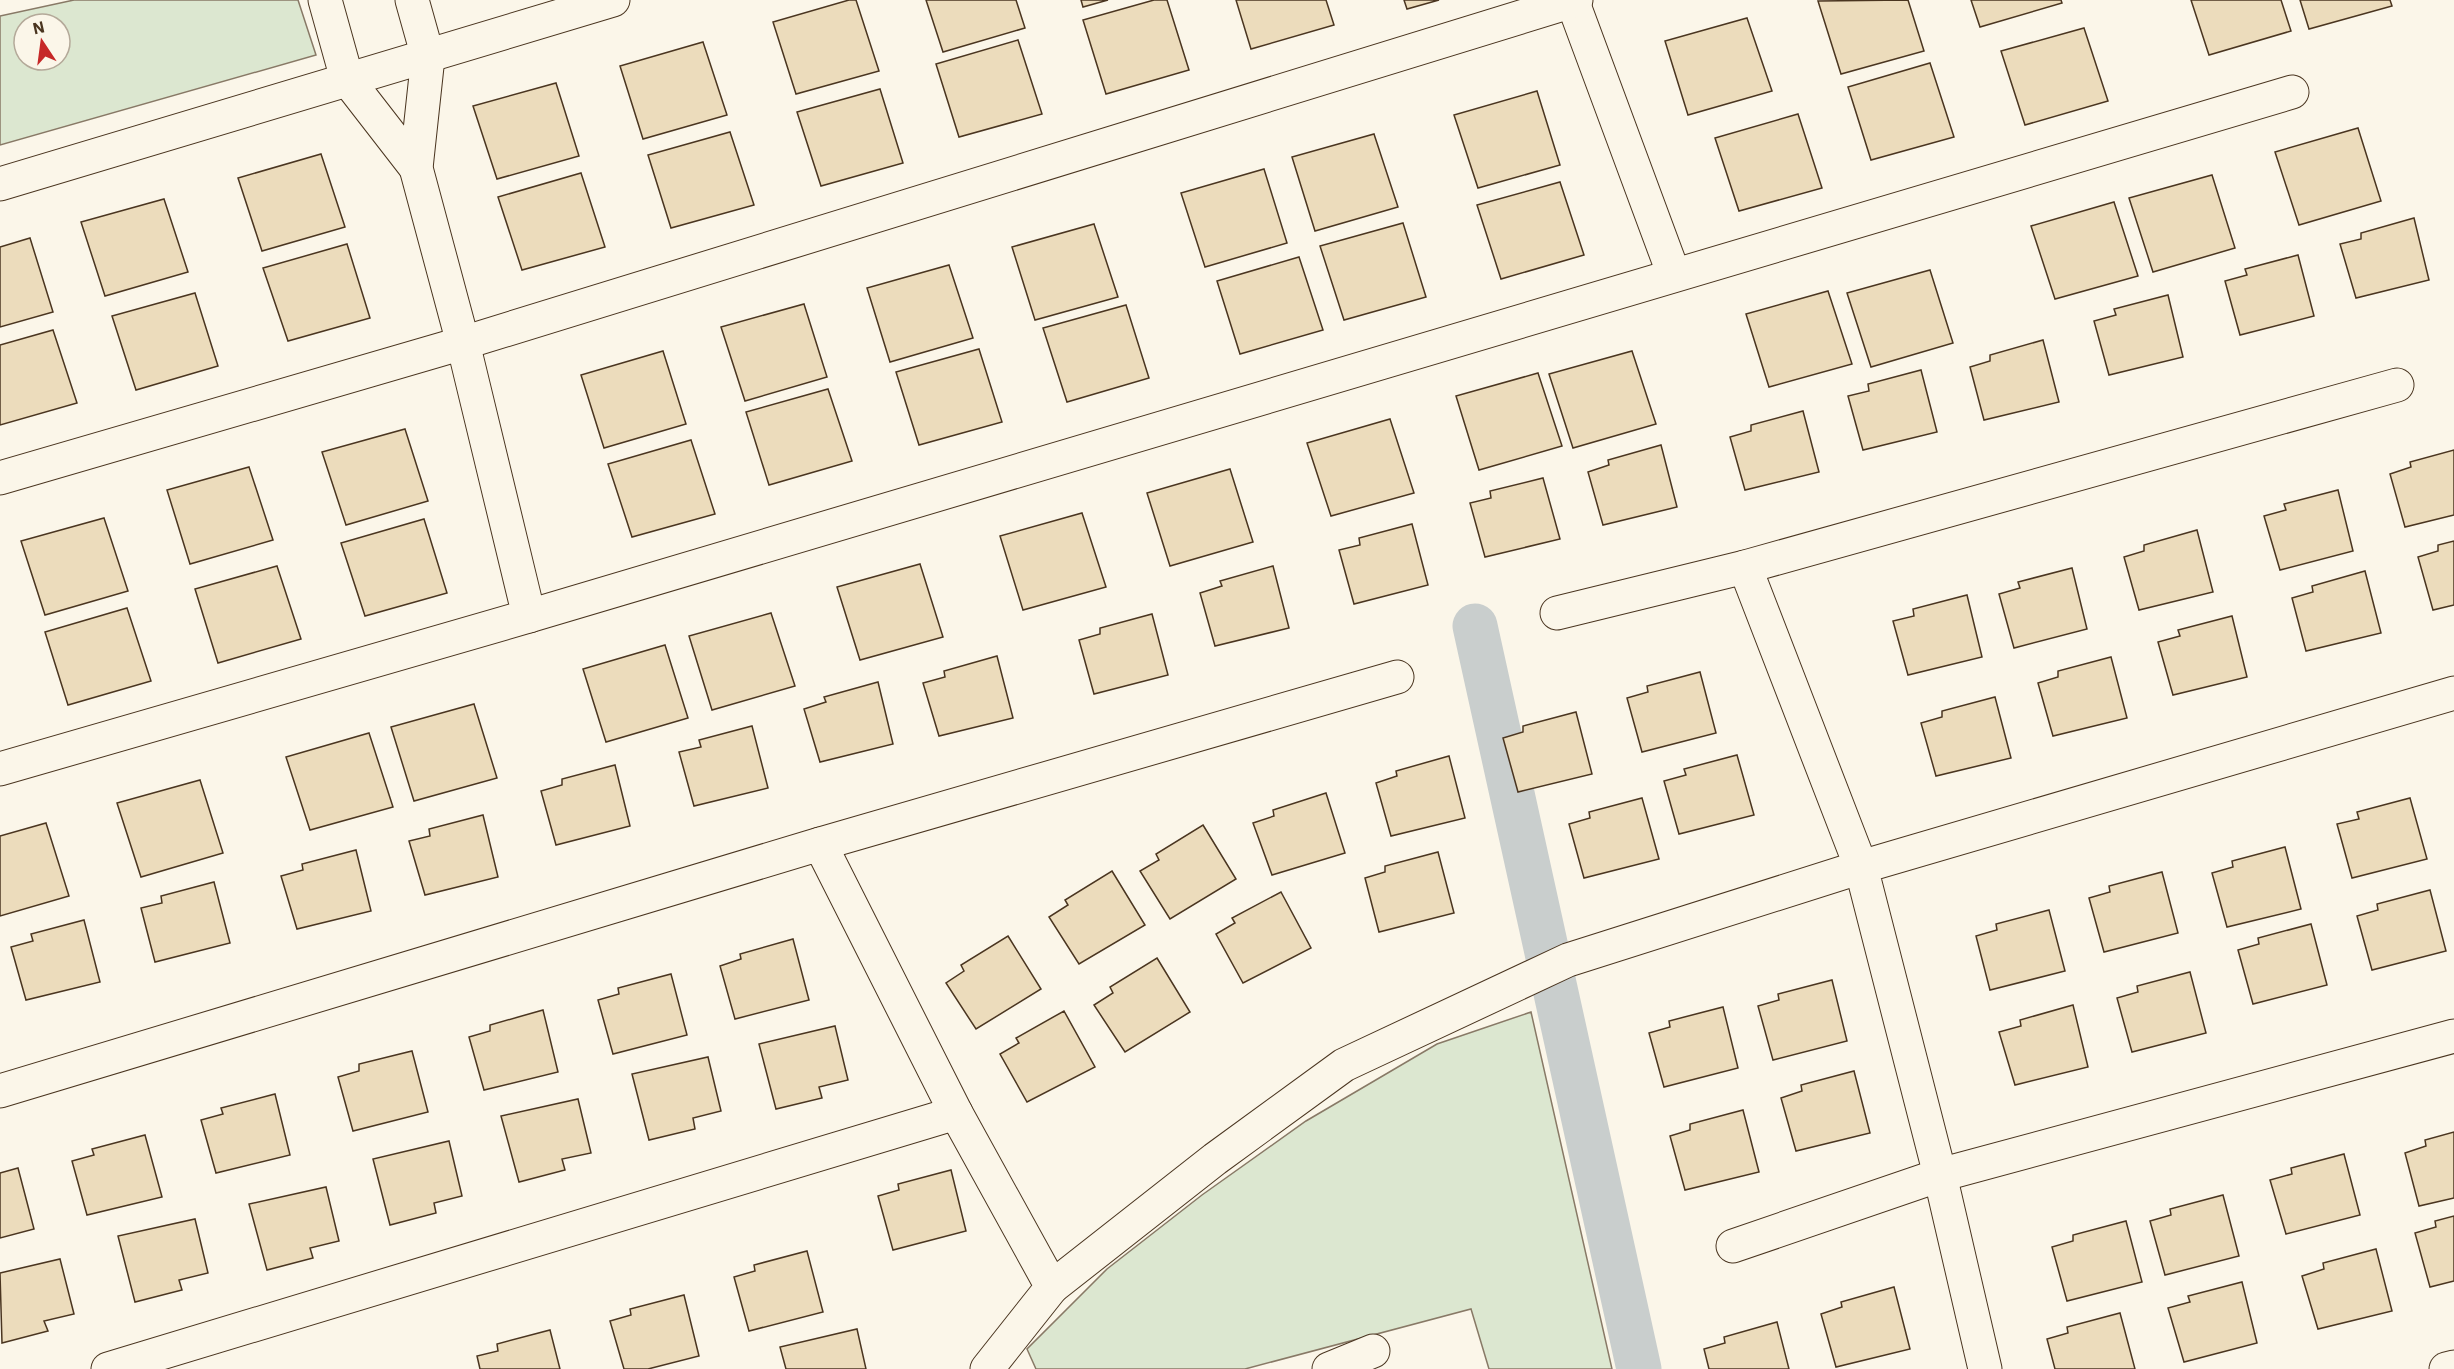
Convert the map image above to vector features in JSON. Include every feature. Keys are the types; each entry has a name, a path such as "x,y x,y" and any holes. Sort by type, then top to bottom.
{"street":[{"path":"326,0 347,79 416,168"},
{"path":"412,0 428,57 416,168 463,343 529,616"},
{"path":"0,184 613,0"},
{"path":"0,478 463,343 1574,0 1674,275"},
{"path":"0,769 529,616 2292,92"},
{"path":"1557,613 1745,567 2397,385"},
{"path":"1745,567 1861,867 1940,1175 1985,1369"},
{"path":"0,1091 820,843 1397,677"},
{"path":"987,1369 1052,1287 1215,1159 1344,1065 1568,960 1861,867 2454,693"},
{"path":"820,843 956,1113 1052,1287"},
{"path":"1733,1246 1940,1175 2454,1036"},
{"path":"108,1369 956,1113"},
{"path":"1329,1369 1373,1351"},
{"path":"2446,1369 2454,1367"}],"green space":[{"path":"74,0 298,0 316,55 0,145 0,16 12,13 12,72 72,72 72,12 18,12"},
{"path":"1531,1012 1612,1369 1489,1369 1471,1309 1245,1369 1036,1369 1027,1349 1107,1269 1202,1195 1306,1121 1437,1044"}],"building":[{"path":"856,0 879,71 796,94 773,22"},
{"path":"926,0 1016,0 1025,28 943,52"},
{"path":"1081,0 1108,0 1083,7"},
{"path":"1154,0 1167,0 1189,70 1106,94 1083,20"},
{"path":"1236,0 1326,0 1334,25 1251,49"},
{"path":"1404,0 1439,0 1407,9"},
{"path":"1908,0 1924,51 1841,74 1818,1"},
{"path":"1971,0 2061,0 2062,3 1980,27"},
{"path":"2191,0 2281,0 2291,31 2209,55"},
{"path":"2300,0 2390,0 2392,6 2309,29"},
{"path":"1747,18 1772,91 1688,115 1665,41"},
{"path":"2084,28 2108,101 2025,125 2001,51"},
{"path":"1018,40 1042,114 959,137 936,64"},
{"path":"703,42 727,115 643,139 620,66"},
{"path":"1930,63 1954,137 1871,160 1848,87"},
{"path":"556,83 579,156 497,179 473,106"},
{"path":"880,89 903,163 821,186 797,112"},
{"path":"1537,91 1560,165 1478,188 1454,115"},
{"path":"1798,114 1822,188 1739,211 1715,138"},
{"path":"2358,128 2381,201 2299,225 2275,152"},
{"path":"730,132 754,205 671,228 648,155"},
{"path":"1374,134 1398,207 1315,231 1292,157"},
{"path":"321,154 345,227 262,251 238,178"},
{"path":"1264,169 1287,243 1205,267 1181,193"},
{"path":"581,173 605,247 522,270 498,197"},
{"path":"2212,175 2235,248 2153,272 2129,198"},
{"path":"1560,182 1584,255 1501,279 1477,205"},
{"path":"164,199 188,272 105,296 81,222"},
{"path":"2114,202 2138,276 2055,299 2031,226"},
{"path":"2414,218 2429,280 2356,298 2340,244 2361,239 2361,233"},
{"path":"1403,223 1426,297 1344,320 1320,246"},
{"path":"1094,224 1118,297 1035,320 1012,247"},
{"path":"30,238 53,312 0,327 0,247"},
{"path":"347,244 370,318 288,341 263,268"},
{"path":"2298,255 2314,316 2240,335 2225,281 2247,275 2245,269"},
{"path":"1299,257 1323,330 1240,354 1217,281"},
{"path":"949,265 973,338 890,362 867,288"},
{"path":"1930,270 1953,343 1871,367 1847,293"},
{"path":"1828,291 1852,364 1769,387 1746,314"},
{"path":"195,293 218,366 136,390 112,316"},
{"path":"2168,295 2183,357 2109,375 2094,321 2116,315 2114,309"},
{"path":"804,304 827,377 745,401 721,327"},
{"path":"1126,305 1149,378 1067,402 1043,328"},
{"path":"53,330 77,403 0,425 0,345"},
{"path":"2043,340 2059,402 1984,420 1970,367 1990,361 1990,355"},
{"path":"979,349 1002,422 919,445 896,372"},
{"path":"663,351 686,424 604,448 581,375"},
{"path":"1632,351 1656,424 1573,448 1549,374"},
{"path":"1921,370 1937,432 1863,450 1848,396 1869,391 1868,384"},
{"path":"1538,373 1562,446 1479,470 1456,396"},
{"path":"828,389 852,461 769,485 746,412"},
{"path":"1803,411 1819,472 1745,490 1730,437 1751,431 1751,425"},
{"path":"1390,419 1414,493 1331,516 1307,443"},
{"path":"405,429 428,501 346,525 322,452"},
{"path":"691,440 715,514 632,537 608,464"},
{"path":"1661,445 1677,507 1603,525 1588,472 1609,465 1608,460"},
{"path":"2454,450 2454,515 2405,527 2390,474 2411,467 2410,462"},
{"path":"249,467 273,540 190,564 167,490"},
{"path":"1230,469 1253,542 1170,566 1147,493"},
{"path":"1543,478 1560,539 1485,557 1470,503 1491,498 1490,491"},
{"path":"2338,490 2353,551 2280,570 2264,516 2286,510 2284,504"},
{"path":"1082,513 1106,587 1023,610 1000,536"},
{"path":"104,518 128,591 45,615 21,541"},
{"path":"424,519 447,593 365,616 341,543"},
{"path":"1412,524 1428,585 1354,604 1339,550 1360,545 1359,538"},
{"path":"2197,530 2213,592 2139,610 2124,557 2144,551 2144,545"},
{"path":"2454,541 2454,605 2433,610 2418,557 2438,551 2438,545"},
{"path":"920,564 943,637 860,660 837,587"},
{"path":"277,566 301,639 218,663 195,589"},
{"path":"1273,566 1289,628 1215,646 1200,593 1222,586 1220,581"},
{"path":"2072,568 2087,629 2014,648 1999,594 2020,588 2018,582"},
{"path":"2365,571 2381,633 2306,651 2292,598 2313,592 2312,586"},
{"path":"1967,595 1982,657 1908,675 1893,621 1914,616 1913,609"},
{"path":"127,608 151,681 68,705 45,632"},
{"path":"771,613 795,686 712,710 689,636"},
{"path":"1152,614 1168,675 1094,694 1079,640 1100,634 1100,628"},
{"path":"2232,616 2247,677 2173,695 2158,642 2180,636 2178,630"},
{"path":"665,645 688,718 606,742 583,669"},
{"path":"997,656 1013,718 939,736 923,683 945,677 944,671"},
{"path":"2111,657 2127,718 2053,736 2038,683 2058,677 2058,671"},
{"path":"1700,672 1716,733 1642,752 1627,698 1648,692 1647,686"},
{"path":"878,682 893,744 820,762 804,709 826,702 824,697"},
{"path":"1995,697 2011,758 1936,776 1921,723 1942,717 1942,711"},
{"path":"474,704 497,778 414,801 391,727"},
{"path":"1576,712 1592,774 1518,792 1503,738 1523,732 1523,726"},
{"path":"752,726 768,788 694,806 679,752 701,747 699,740"},
{"path":"369,733 393,807 310,830 286,757"},
{"path":"1737,755 1754,815 1679,834 1664,781 1686,775 1684,769"},
{"path":"1449,756 1465,818 1391,836 1376,783 1397,776 1396,771"},
{"path":"615,765 630,826 556,845 541,791 562,785 562,779"},
{"path":"200,780 223,853 141,877 117,803"},
{"path":"1326,793 1345,853 1272,875 1253,823 1274,816 1273,810"},
{"path":"1642,798 1659,859 1584,878 1569,824 1590,818 1589,812"},
{"path":"2410,798 2427,859 2352,878 2337,824 2359,819 2357,812"},
{"path":"483,815 498,877 425,895 409,841 430,836 429,829"},
{"path":"46,823 69,896 0,916 0,836"},
{"path":"1203,825 1236,879 1170,919 1140,871 1159,860 1156,854"},
{"path":"2285,847 2301,909 2227,927 2212,873 2233,867 2232,861"},
{"path":"356,850 371,911 297,929 281,876 303,870 302,864"},
{"path":"1438,852 1454,913 1379,932 1365,878 1385,872 1385,866"},
{"path":"1112,871 1145,925 1079,964 1049,917 1068,905 1065,900"},
{"path":"2162,872 2178,933 2104,952 2089,898 2110,892 2109,886"},
{"path":"214,882 230,943 155,962 141,908 162,903 161,896"},
{"path":"2430,890 2446,951 2372,970 2357,916 2378,910 2377,904"},
{"path":"1281,892 1311,948 1243,983 1216,934 1235,923 1232,918"},
{"path":"2049,910 2065,971 1990,990 1976,936 1997,930 1996,924"},
{"path":"84,920 100,982 26,1000 11,947 33,941 31,934"},
{"path":"2311,924 2327,985 2253,1004 2238,950 2259,944 2258,938"},
{"path":"1008,936 1041,989 976,1029 946,983 964,971 961,965"},
{"path":"793,939 809,1000 735,1019 720,966 741,959 740,954"},
{"path":"1157,958 1190,1012 1125,1052 1094,1005 1113,993 1110,987"},
{"path":"2190,972 2206,1033 2132,1052 2117,998 2138,992 2137,986"},
{"path":"671,974 687,1035 613,1054 598,1000 619,994 618,988"},
{"path":"1832,980 1847,1041 1773,1060 1758,1006 1779,1000 1778,994"},
{"path":"2073,1005 2088,1067 2015,1085 1999,1032 2021,1026 2020,1020"},
{"path":"1723,1007 1738,1068 1664,1087 1649,1033 1670,1027 1669,1021"},
{"path":"543,1010 558,1072 484,1090 469,1037 490,1031 490,1025"},
{"path":"1064,1011 1095,1067 1027,1102 1000,1054 1019,1043 1016,1038"},
{"path":"835,1026 848,1080 819,1087 822,1098 776,1109 759,1044"},
{"path":"412,1051 428,1112 353,1131 338,1077 359,1071 359,1064"},
{"path":"708,1057 721,1111 693,1118 695,1129 649,1140 632,1074"},
{"path":"1854,1071 1870,1133 1796,1151 1781,1098 1802,1091 1801,1085"},
{"path":"275,1094 290,1155 216,1173 201,1120 223,1114 221,1108"},
{"path":"578,1099 591,1153 562,1159 565,1170 519,1182 501,1116"},
{"path":"1743,1110 1759,1172 1685,1190 1670,1136 1690,1130 1690,1124"},
{"path":"2454,1132 2454,1198 2419,1206 2405,1153 2426,1146 2425,1140"},
{"path":"145,1135 162,1197 87,1215 72,1161 94,1155 92,1149"},
{"path":"449,1141 462,1196 434,1203 436,1213 390,1225 373,1159"},
{"path":"2344,1154 2360,1215 2286,1234 2270,1180 2292,1174 2291,1168"},
{"path":"18,1168 34,1229 0,1238 0,1173"},
{"path":"951,1170 966,1231 893,1250 878,1196 899,1190 898,1184"},
{"path":"326,1187 339,1241 310,1248 313,1258 267,1270 249,1204"},
{"path":"2223,1195 2239,1256 2165,1275 2150,1221 2171,1215 2170,1209"},
{"path":"2454,1216 2454,1281 2430,1287 2415,1233 2436,1227 2435,1221"},
{"path":"195,1219 208,1273 179,1280 182,1290 135,1302 118,1236"},
{"path":"2126,1221 2142,1282 2067,1301 2052,1247 2073,1241 2073,1235"},
{"path":"2376,1249 2392,1311 2318,1329 2302,1276 2324,1269 2323,1263"},
{"path":"807,1251 823,1312 749,1331 734,1277 755,1271 754,1265"},
{"path":"60,1259 74,1314 44,1321 48,1331 2,1343 0,1273"},
{"path":"2242,1282 2257,1343 2184,1362 2168,1308 2190,1302 2188,1296"},
{"path":"1894,1287 1910,1349 1836,1367 1821,1314 1842,1307 1841,1302"},
{"path":"684,1295 699,1356 648,1369 624,1369 610,1321 631,1315 630,1309"},
{"path":"2120,1313 2135,1369 2055,1369 2047,1339 2068,1333 2067,1327"},
{"path":"1777,1322 1789,1369 1709,1369 1704,1349 1725,1343 1724,1337"},
{"path":"857,1329 866,1369 786,1369 780,1347"},
{"path":"550,1330 560,1369 480,1369 477,1356 498,1351 497,1344"}],"waterway":[{"path":"1475,626 1639,1369"}]}
